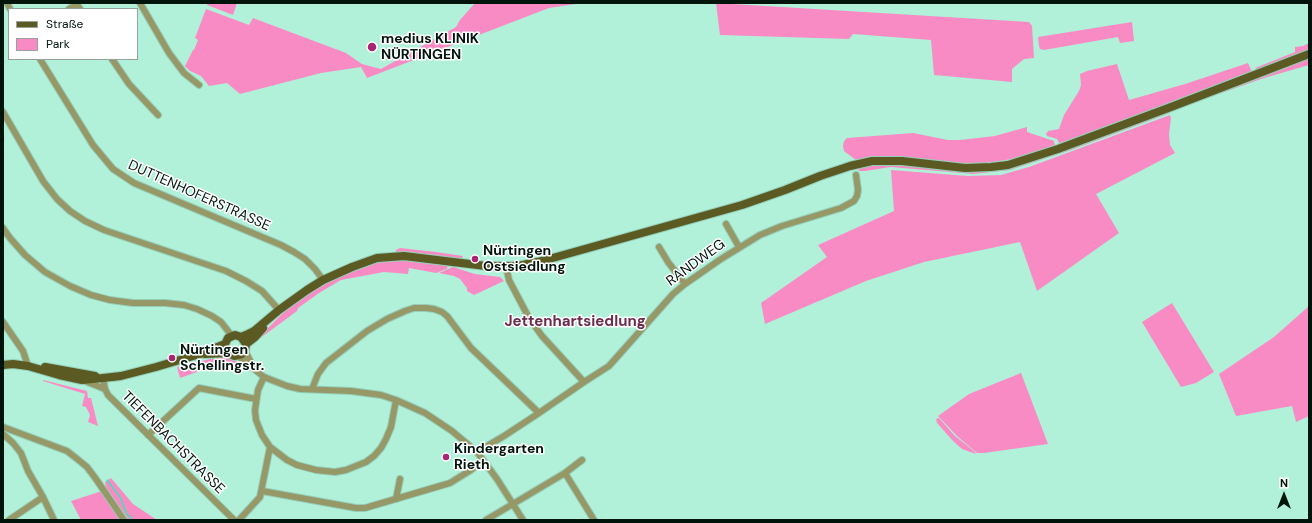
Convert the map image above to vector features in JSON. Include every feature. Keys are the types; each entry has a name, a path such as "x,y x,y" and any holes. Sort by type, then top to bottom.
{"main road":[{"path":"228,353 225,344 228,338 235,335 246,335 254,331 280,310 323,280 377,258 392,256 418,256 461,263 506,266 533,263 742,205 820,176 850,166 872,161 902,161 950,167 979,168 1008,165 1171,107 1309,54"},
{"path":"200,354 228,353 234,356 243,350 271,318"},
{"path":"241,336 243,350"},
{"path":"3,365 13,364 28,366 82,380 128,374 200,354 225,344"},
{"path":"3,369 40,366 103,378"}],"street":[{"path":"140,3 169,53 184,73 199,85"},
{"name":"DUTTENHOFERSTRASSE","path":"41,60 93,145 113,169 134,183 294,252 305,259 323,280"},
{"path":"113,60 129,84 158,115"},
{"path":"3,112 43,181 57,199 70,211 85,221 104,230 246,280 262,291 280,310"},
{"name":"RANDWEG","path":"477,452 504,436 609,366 673,294 739,247 760,235 782,226 854,201 857,196 858,184 856,175"},
{"path":"726,224 739,247"},
{"path":"3,228 25,255 45,272 70,286 91,295 110,300 133,304 165,303 184,305 197,309 221,322 232,336"},
{"path":"659,247 668,262 685,284"},
{"path":"506,266 509,280 529,318 542,336 584,382"},
{"path":"312,389 318,374 326,363 367,331 387,319 405,311 414,308 426,308 442,312 447,316 471,348 539,413"},
{"path":"3,322 23,351 28,366"},
{"path":"243,350 255,369 264,377 287,386 300,389 351,391 381,395 424,413 458,436 477,452 524,520"},
{"path":"264,377 256,399 255,410 256,420 262,435 270,447 287,460 297,465 316,470 335,472 357,467 366,462 381,448 386,439 391,426 396,400"},
{"name":"TIEFENBACHSTRASSE","path":"103,378 108,395 234,520"},
{"path":"82,380 105,389"},
{"path":"148,435 199,388 256,399"},
{"path":"3,426 67,451 87,467 124,520"},
{"path":"3,434 21,453 28,471 54,520"},
{"path":"239,520 260,497 270,447"},
{"path":"262,491 356,508 364,508 450,483 471,470 483,460"},
{"path":"486,520 565,473 582,460"},
{"path":"565,473 594,520"},
{"path":"396,499 400,479"},
{"path":"9,520 43,497"}],"green space":[{"path":"208,3 237,3 233,15 207,5"},
{"path":"475,3 583,3 549,8 367,78 361,67 321,73 240,94 227,83 209,86 201,76 190,71 185,66 198,40 195,38 206,9 249,25 253,18 346,53 362,64 381,69 456,27 460,20"},
{"path":"716,3 1029,22 1032,26 1034,58 1024,59 1012,69 1012,82 934,75 931,40 853,34 849,39 720,35"},
{"path":"1132,22 1134,41 1120,43 1118,37 1044,50 1040,49 1039,46 1038,37"},
{"path":"1309,43 1309,50 1258,70 1255,68 1295,52 1295,47 1303,46"},
{"path":"1309,57 1309,65 1264,78 1176,109"},
{"path":"1248,63 1252,72 1062,144 1059,143 1057,139 1047,136 1046,134 1048,131 1059,129 1064,115 1079,91 1081,85 1080,74 1087,71 1117,64 1129,100 1185,84"},
{"path":"1170,111 1170,113 1071,150 1010,170 973,174 891,167 865,171 859,171 858,168 853,170 853,168 864,165 893,163 988,171"},
{"path":"1170,115 1170,145 1175,153 1096,194 1119,233 1037,291 1020,242 924,262 866,281 765,324 761,303 827,257 818,245 894,211 891,170 968,176 1001,175 1029,167"},
{"path":"1027,127 1027,132 1054,141 1055,146 1012,159 986,163 960,164 897,156 876,156 856,160 844,151 843,146 844,141 847,138 913,133 948,140 960,140 995,136"},
{"path":"400,248 463,256 462,258 448,258 396,252 396,250"},
{"path":"394,258 448,264 447,269 436,273 409,268 408,274 384,272 341,280 298,308 297,311 251,345 284,312 317,288 332,279 368,264"},
{"path":"453,267 475,274 500,277 504,281 474,295 467,291 467,288 460,279 454,276 439,273"},
{"path":"1172,303 1214,372 1196,383 1181,387 1142,322"},
{"path":"1309,306 1309,416 1296,422 1292,406 1236,416 1219,374 1274,337"},
{"path":"223,356 237,361 241,364 240,366 231,363 221,365 180,378 177,367"},
{"path":"1021,373 1048,444 977,453 957,436 938,416 969,394"},
{"path":"43,380 87,391 88,398 91,398 98,426 88,422 90,415 86,407 82,406 85,394"},
{"path":"939,418 955,436 976,454 962,449 953,441 937,423 936,419"},
{"path":"111,478 133,504 157,520 129,520 106,488 105,482"},
{"path":"102,491 122,520 81,520 71,501"}],"waterway":[{"path":"107,480 120,497 127,514 133,520"}],"place":[{"name":"medius KLINIK NÜRTINGEN","path":"372,47"},
{"name":"Nürtingen Ostsiedlung","path":"475,259"},
{"name":"Nürtingen Schellingstr.","path":"172,358"},
{"name":"Kindergarten Rieth","path":"446,457"}],"district":[{"name":"Jettenhartsiedlung","path":"575,322"}]}
